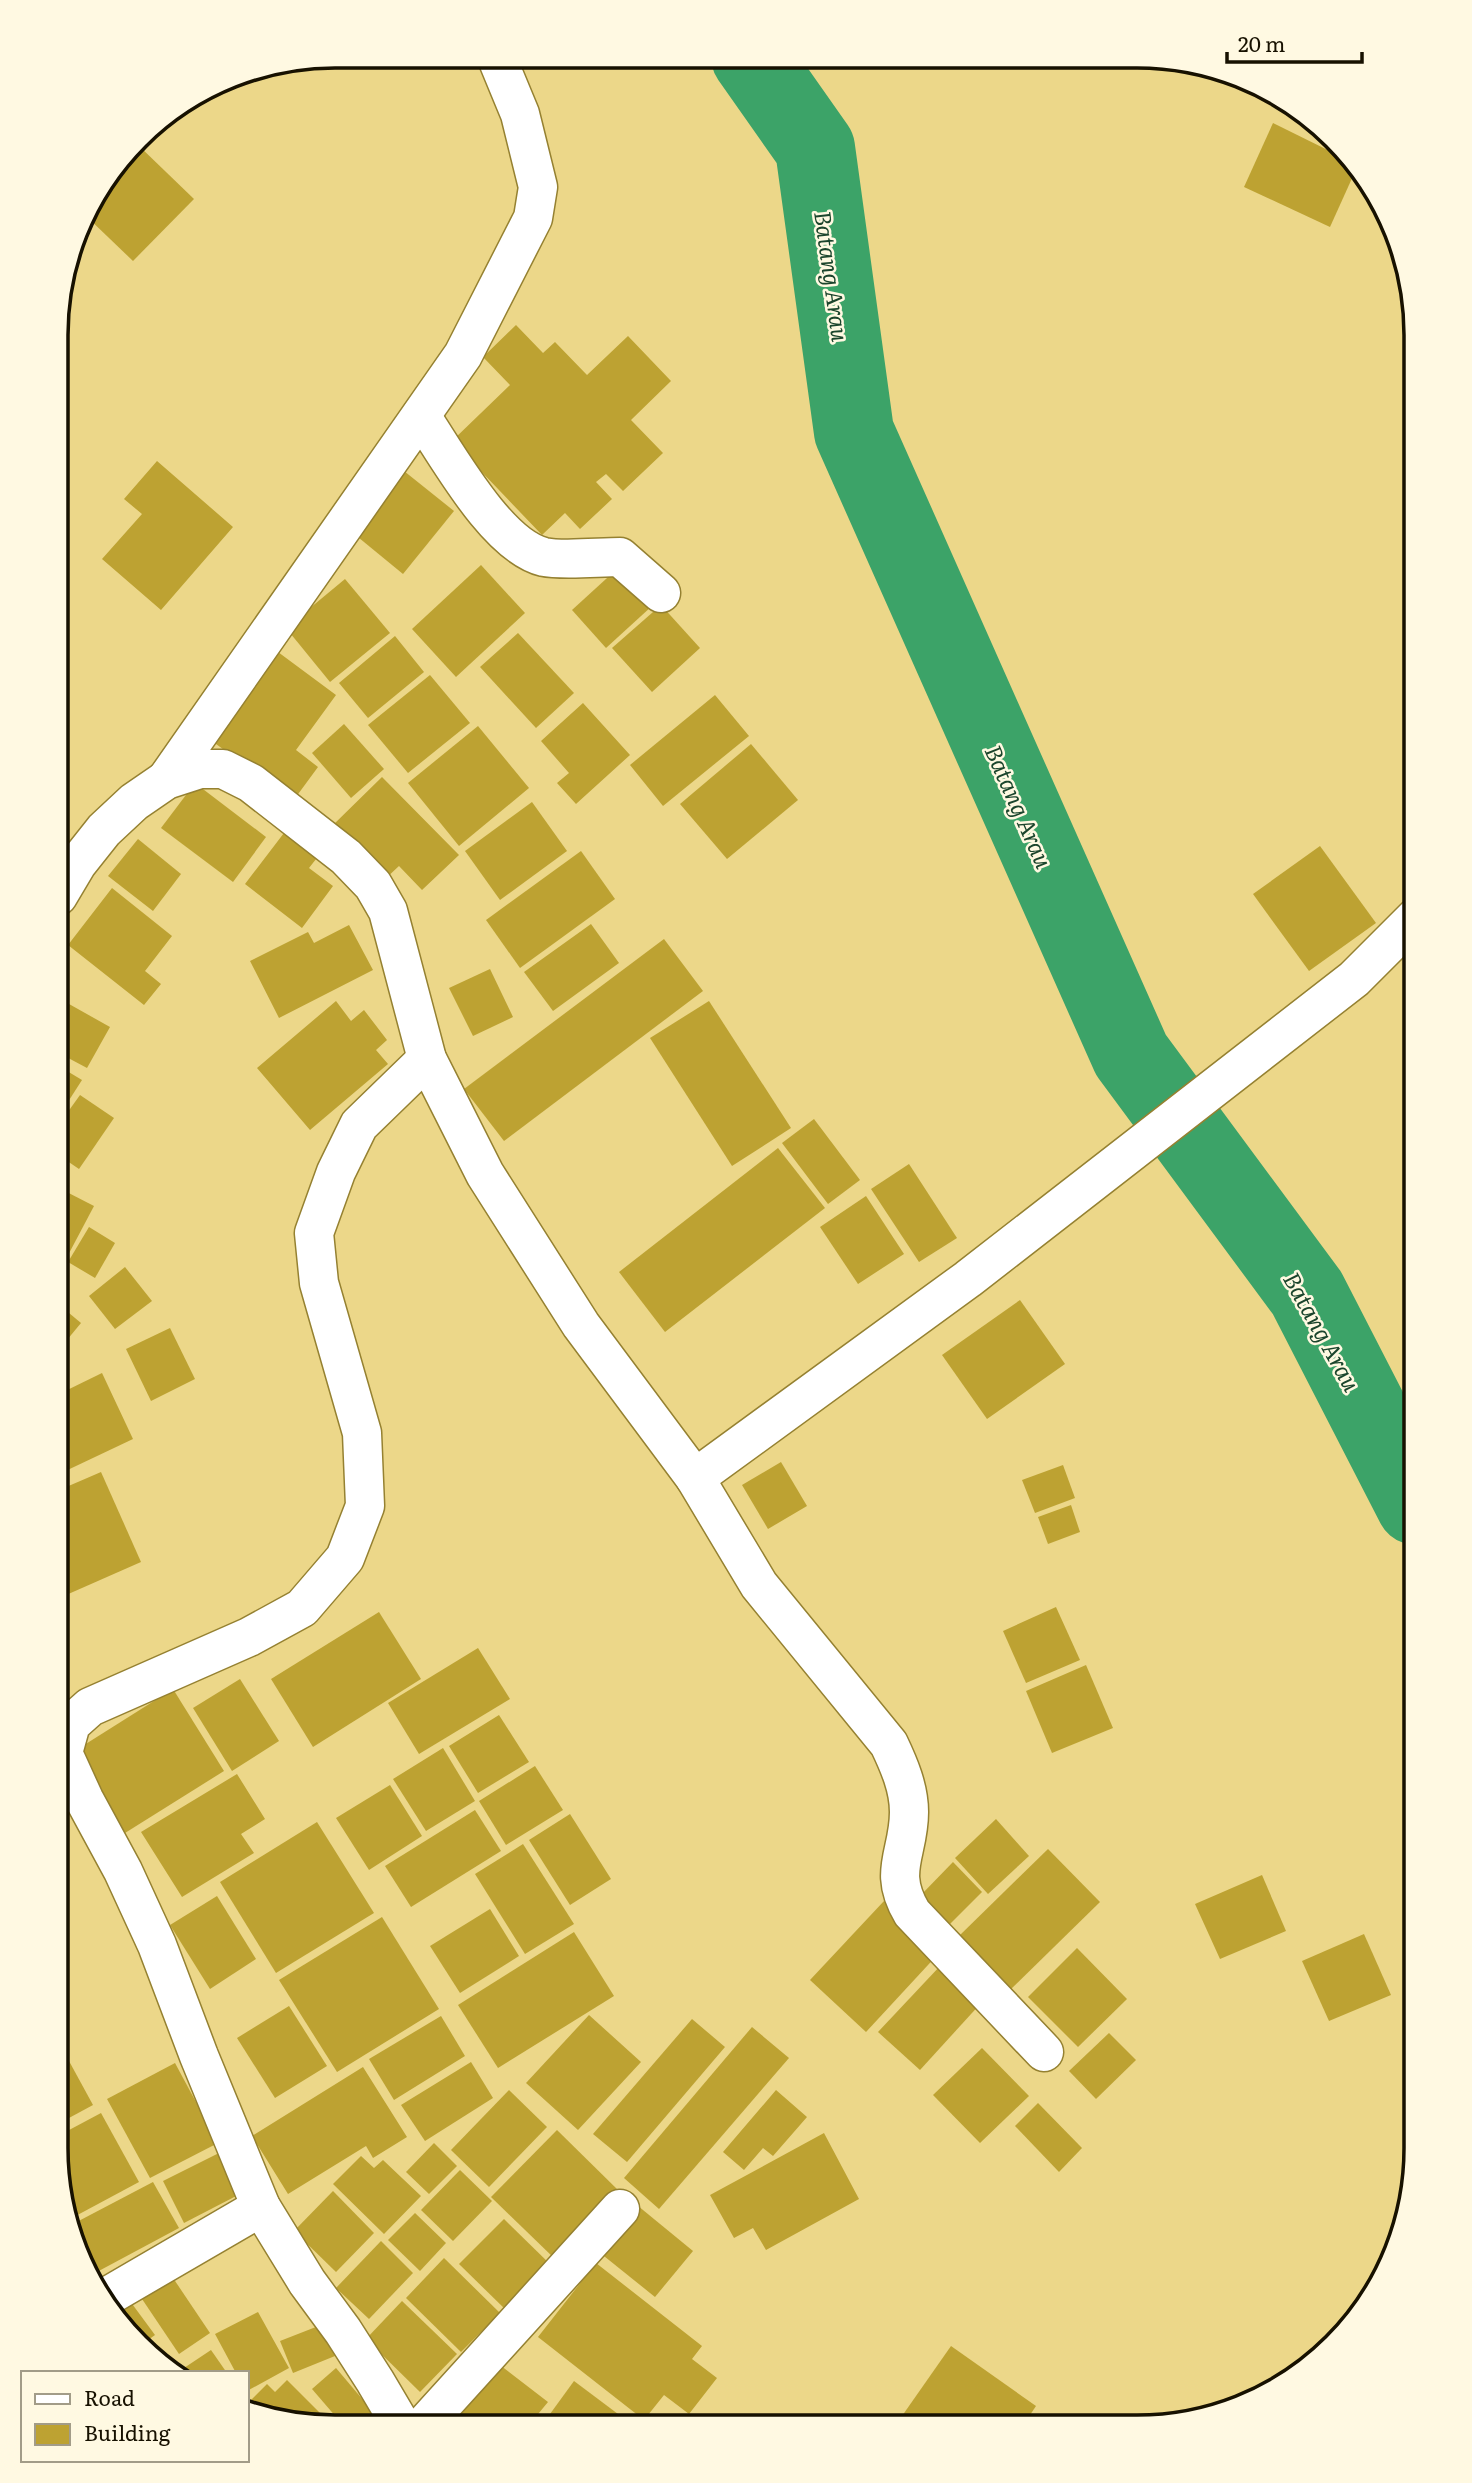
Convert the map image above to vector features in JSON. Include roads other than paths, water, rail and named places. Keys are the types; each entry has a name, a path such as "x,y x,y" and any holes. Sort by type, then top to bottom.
{"street":[{"path":"166,780 463,355 533,218 538,187 520,114 501,68"},
{"path":"421,416 490,518 524,549 545,557 620,557 661,593"},
{"path":"68,879 104,830 134,802 166,780 201,769 223,769 251,783 346,858 373,885 388,911 427,1059 485,1174 581,1325 695,1478 759,1585 889,1744 902,1770 909,1811 899,1869 902,1896 912,1913 1044,2052"},
{"path":"695,1478 968,1279 1354,979 1404,929"},
{"path":"68,1736 71,1724 90,1707 249,1637 302,1608 345,1558 365,1506 362,1433 318,1283 314,1233 336,1172 359,1125 427,1059"},
{"path":"68,1762 157,1945 261,2207 307,2283 343,2331 395,2415"},
{"path":"112,2294 261,2207"},
{"path":"433,2415 620,2209"}],"waterway":[{"name":"Batang Arau","path":"759,68 815,148 854,432 1131,1055 1307,1293 1404,1482"}]}
